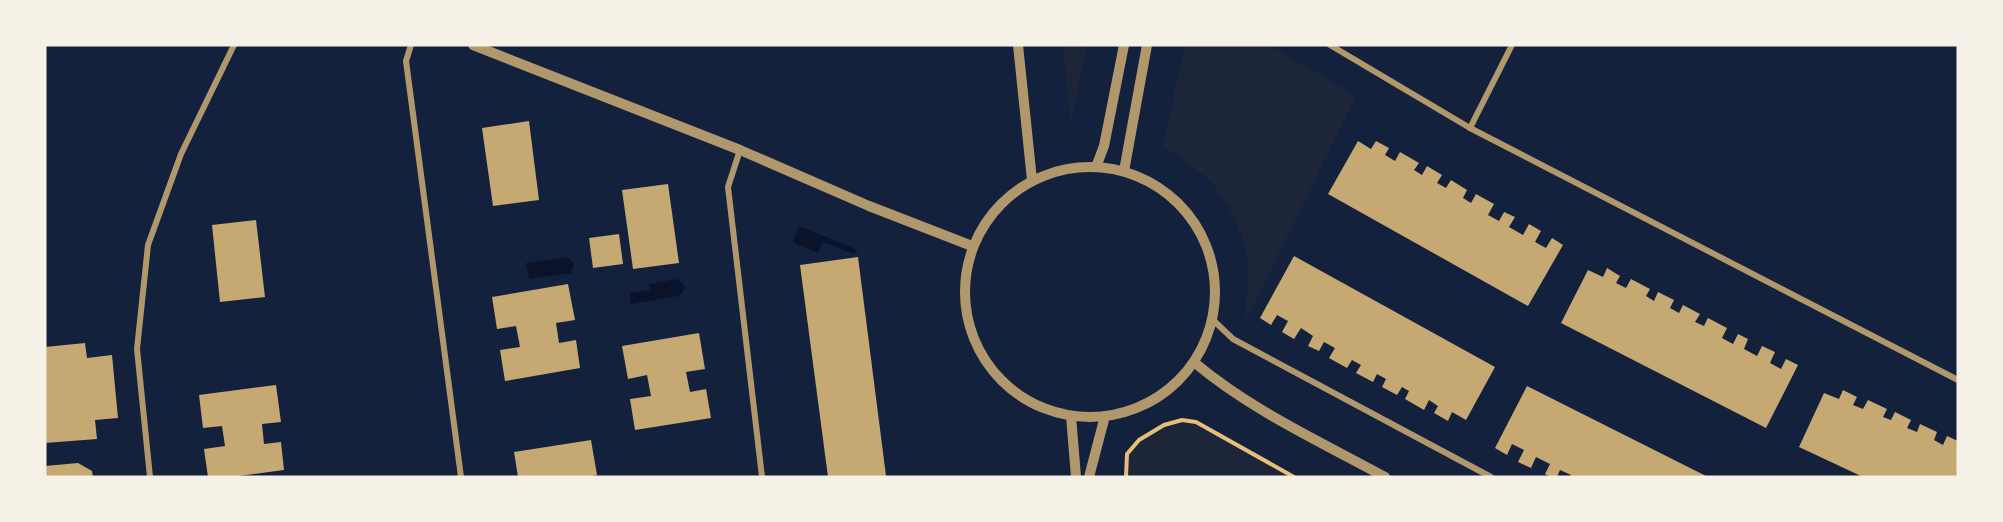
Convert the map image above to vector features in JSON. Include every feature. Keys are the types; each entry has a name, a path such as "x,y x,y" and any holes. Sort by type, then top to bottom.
{"street":[{"path":"150,477 137,350 148,245 181,154 234,45"},
{"path":"411,45 406,61 461,477"},
{"path":"473,45 740,150 869,206 972,246"},
{"path":"1018,45 1032,180"},
{"path":"1096,167 1104,146 1124,45"},
{"path":"1124,171 1147,45"},
{"path":"1330,45 1470,128 1958,380"},
{"path":"1470,128 1512,45"},
{"path":"740,150 728,187 762,477"},
{"path":"1096,167 1124,171 1159,187 1187,213 1206,245 1215,282 1212,319 1195,363 1172,386 1141,406 1105,416 1071,416 1034,404 1002,382 979,351 966,315 965,276 972,246 994,210 1021,187 1032,180 1060,170 1096,167"},
{"path":"1212,319 1233,339 1491,477"},
{"path":"1195,363 1212,378 1256,406 1385,477"},
{"path":"1071,416 1076,477"},
{"path":"1089,477 1105,416"}],"path":[{"path":"1126,477 1127,453 1139,440 1164,425 1182,420 1196,422 1293,477"}],"shaded area":[{"path":"1063,45 1087,45 1071,123"},
{"path":"1185,45 1269,45 1356,96 1246,320 1247,253 1244,240 1230,210 1215,188 1198,170 1163,147"},
{"path":"799,226 858,250 854,254 823,242 818,253 793,242"},
{"path":"568,257 574,263 571,273 529,279 526,263"},
{"path":"676,279 685,287 678,296 631,304 629,293 650,290 649,284"},
{"path":"1182,420 1196,422 1294,477 1126,477 1127,455 1132,447 1144,436"}],"building":[{"path":"529,121 539,200 493,206 482,128"},
{"path":"1358,141 1371,149 1376,141 1389,148 1385,155 1395,161 1400,152 1419,163 1414,170 1422,175 1427,166 1442,175 1437,183 1446,188 1451,180 1467,190 1463,198 1471,203 1476,194 1494,204 1488,215 1499,221 1504,212 1515,217 1509,227 1523,235 1529,224 1541,231 1535,242 1546,248 1552,238 1563,245 1528,306 1328,194"},
{"path":"668,184 679,263 633,269 622,190"},
{"path":"256,220 265,297 220,302 212,225"},
{"path":"619,234 623,264 593,268 589,238"},
{"path":"1294,256 1495,367 1466,420 1452,412 1448,421 1434,413 1438,406 1429,400 1424,410 1405,399 1409,391 1402,387 1397,395 1382,387 1386,379 1377,374 1373,382 1356,373 1361,365 1352,360 1347,368 1329,358 1335,348 1324,342 1319,351 1308,346 1313,336 1301,328 1294,339 1282,332 1288,321 1277,315 1271,325 1260,318"},
{"path":"858,257 886,476 828,477 800,265"},
{"path":"1607,268 1620,276 1616,283 1626,288 1631,279 1650,289 1646,296 1654,301 1658,292 1674,300 1670,308 1679,313 1683,305 1700,314 1695,322 1704,326 1708,318 1727,328 1722,338 1733,344 1738,334 1748,339 1744,349 1757,356 1762,346 1775,352 1770,363 1781,369 1786,359 1798,365 1766,428 1561,323 1588,270 1603,277"},
{"path":"568,284 575,320 556,323 559,343 576,340 580,368 505,381 500,350 520,347 516,326 497,329 492,297"},
{"path":"699,333 705,369 686,372 690,392 706,389 711,418 635,430 630,399 651,396 647,375 628,379 622,346"},
{"path":"85,343 87,358 112,355 118,418 95,420 97,439 45,443 45,347"},
{"path":"276,385 281,422 262,424 264,444 281,442 284,470 230,477 208,477 204,449 225,446 222,426 203,428 199,395"},
{"path":"1527,386 1708,477 1571,477 1560,470 1557,477 1551,477 1545,474 1550,464 1536,457 1531,468 1518,462 1524,450 1512,444 1507,455 1495,448"},
{"path":"1843,390 1857,397 1853,405 1863,409 1868,400 1887,409 1883,417 1891,420 1895,412 1911,420 1907,428 1917,432 1920,424 1937,432 1934,440 1943,445 1947,436 1958,441 1958,477 1863,477 1799,447 1824,393 1839,399"},
{"path":"591,440 597,475 518,477 514,452"},
{"path":"78,463 92,471 93,477 45,477 45,466"}]}
